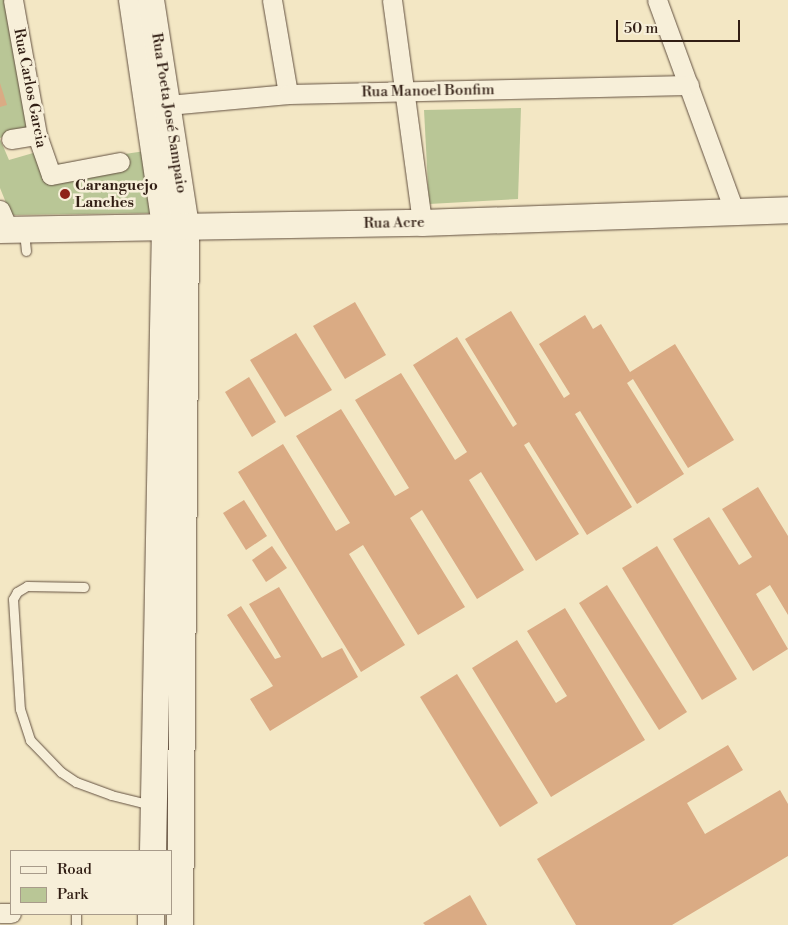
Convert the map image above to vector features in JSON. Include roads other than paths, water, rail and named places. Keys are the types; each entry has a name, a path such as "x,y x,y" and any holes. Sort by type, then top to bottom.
{"main road":[{"name":"Rua Poeta José Sampaio","path":"132,0 175,226"},
{"name":"Rua Poeta José Sampaio","path":"151,0 168,105 175,226"},
{"name":"Rua Acre","path":"12,231 175,226 422,223 788,210"},
{"path":"172,850 167,807 158,286 175,226"},
{"path":"153,850 167,807 175,226"},
{"path":"172,852 180,925"}],"street":[{"name":"Rua Carlos Garcia","path":"13,0 37,135 51,175 120,162"},
{"path":"272,0 288,94"},
{"path":"392,0 422,223"},
{"path":"657,0 735,213"},
{"name":"Rua Manoel Bonfim","path":"168,105 288,94 689,85"},
{"path":"11,139 37,135"}],"lane":[{"path":"84,587 27,586 17,592 13,599 20,710 30,740 61,772 76,782 111,795 167,807"}],"place":[{"name":"Caranguejo Lanches","path":"65,194"}]}
